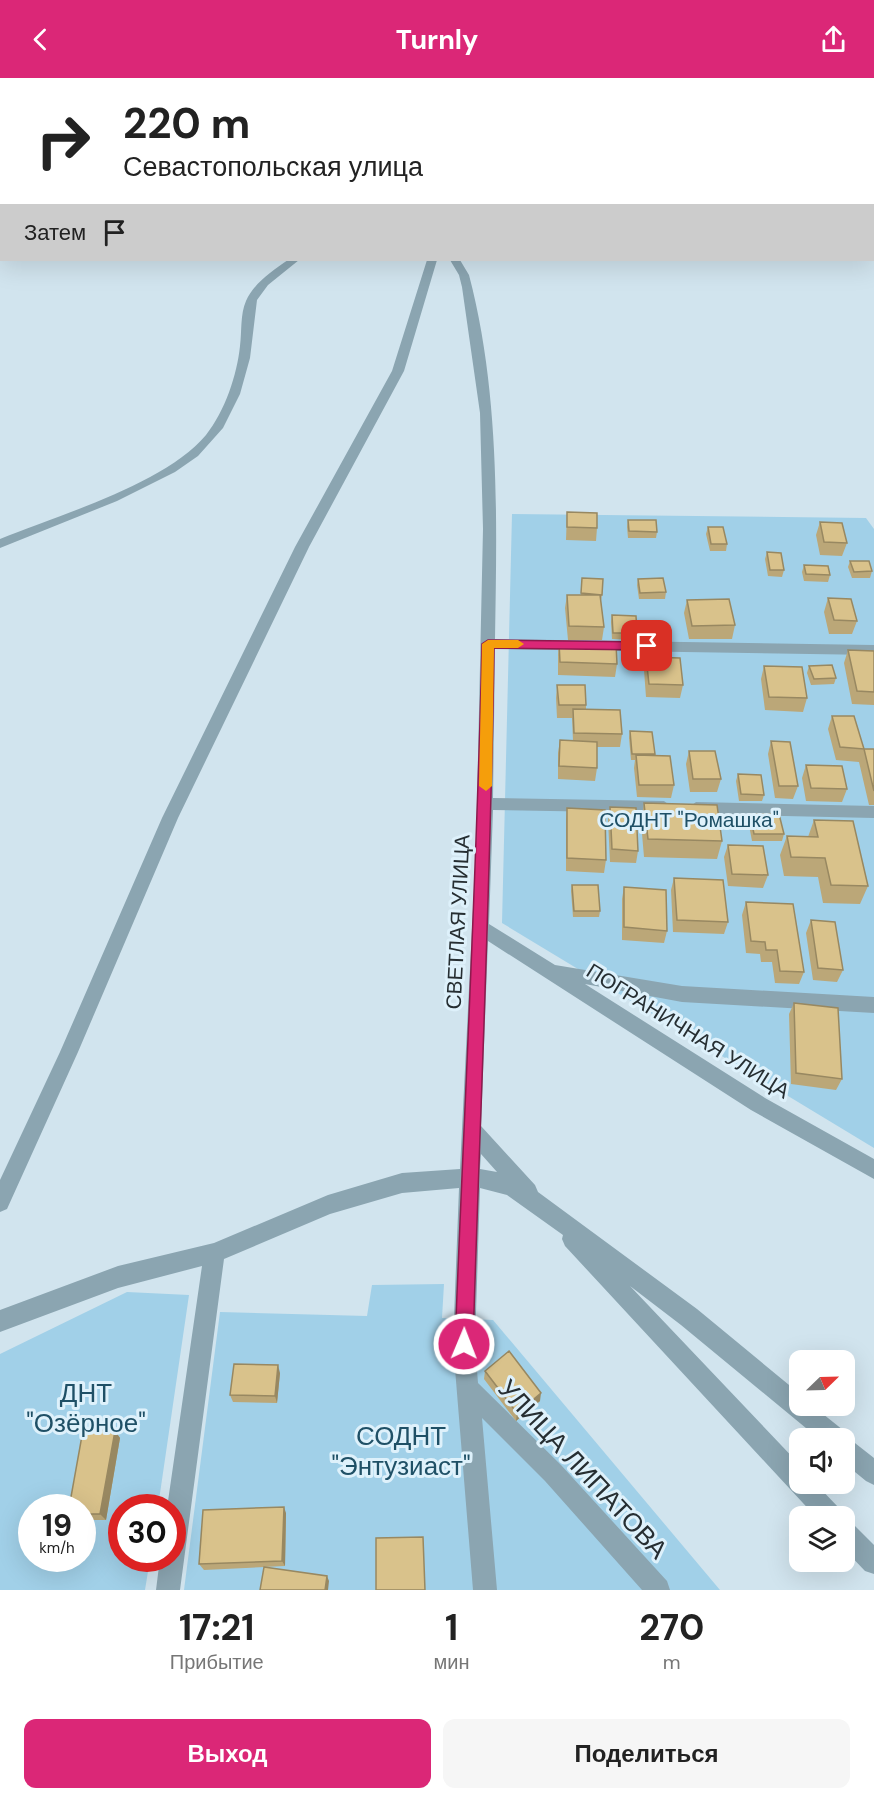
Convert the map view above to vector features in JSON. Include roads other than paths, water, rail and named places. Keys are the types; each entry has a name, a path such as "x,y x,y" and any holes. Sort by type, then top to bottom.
{"street":[{"path":"0,544 132,488 193,456 210,438 225,415 246,348 252,300 274,275 293,261"},
{"path":"0,1202 69,1052 170,818 302,547 398,371 432,261"},
{"name":"СВЕТЛАЯ УЛИЦА","path":"456,261 464,275 467,287 486,413 490,529 485,804 465,1289 467,1388 485,1590"},
{"path":"488,644 874,650"},
{"path":"485,804 874,812"},
{"name":"ПОГРАНИЧНАЯ УЛИЦА","path":"480,927 551,970 758,1104 874,1170"},
{"path":"551,970 681,994 874,1005"},
{"path":"472,1130 789,1471"},
{"path":"0,1321 118,1277 214,1253 356,1195 402,1183 470,1178 493,1179 514,1188 539,1204 689,1317 823,1428"},
{"path":"168,1590 214,1253"},
{"name":"УЛИЦА ЛИПАТОВА","path":"467,1388 554,1473 658,1590"},
{"path":"855,1457 874,1473"},
{"path":"810,1494 822,1506"},
{"path":"855,1542 874,1562"}],"park label":[{"name":"СОДНТ \"Ромашка\"","path":"689,820"},
{"name":"ДНТ \"Озёрное\"","path":"86,1408"},
{"name":"СОДНТ \"Энтузиаст\"","path":"401,1451"}]}
